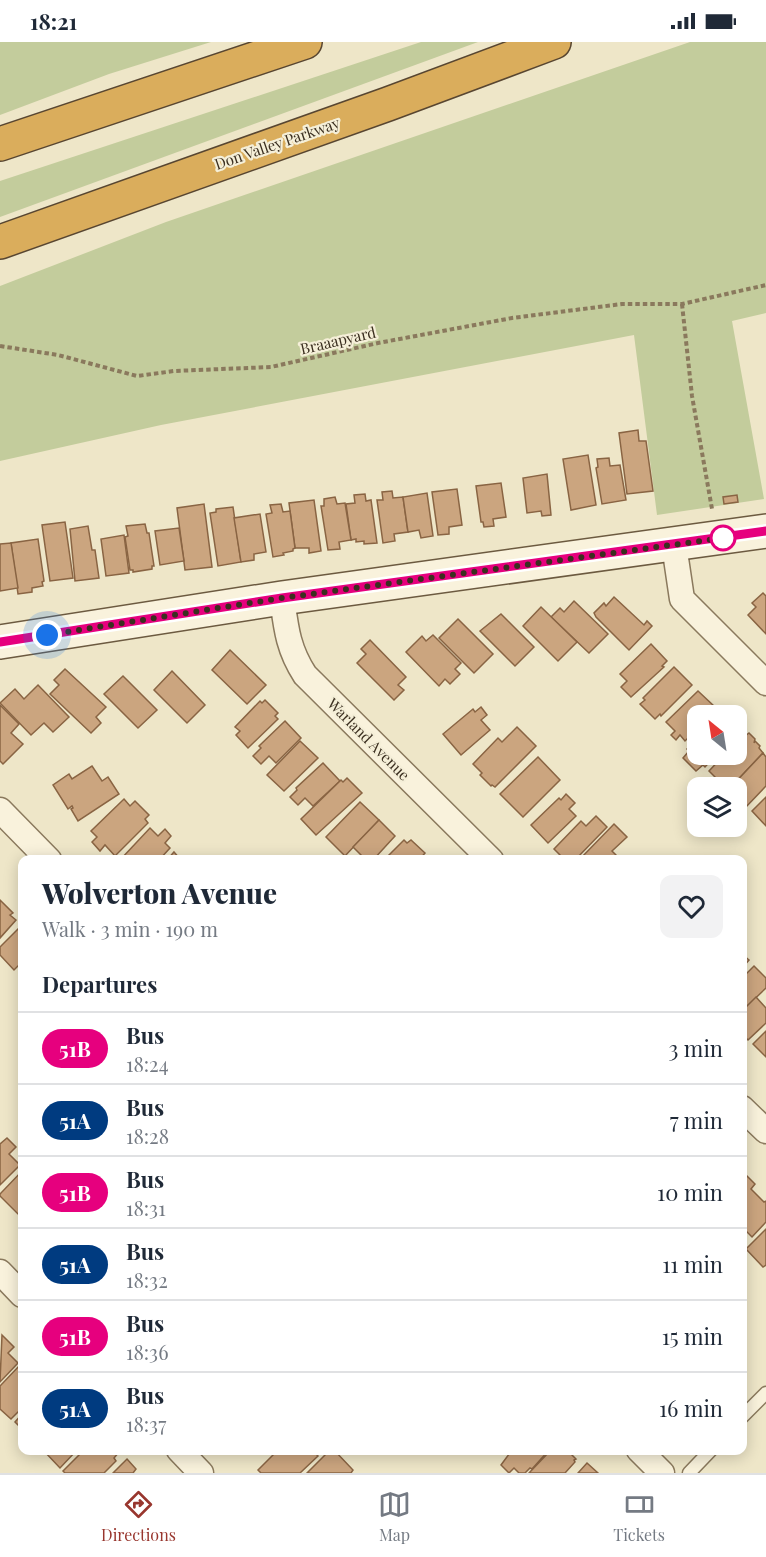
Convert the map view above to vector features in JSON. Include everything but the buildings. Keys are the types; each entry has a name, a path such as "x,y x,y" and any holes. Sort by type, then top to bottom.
{"highway":[{"path":"0,144 304,42"},
{"name":"Don Valley Parkway","path":"0,242 388,104 554,42"}],"street":[{"path":"0,642 282,598 766,531"},
{"path":"674,545 682,599 766,683"},
{"name":"Warland Avenue","path":"282,598 294,658 305,675 486,855"},
{"path":"0,810 44,855"},
{"path":"747,1113 766,1131"},
{"path":"0,1272 18,1291"},
{"path":"184,1455 201,1473"},
{"path":"644,1455 662,1473"}],"lane":[{"path":"747,1412 766,1393"},
{"path":"689,1473 706,1455"}],"path":[{"name":"Braaapyard","path":"0,346 58,355 137,376 174,371 271,367 378,343 512,318 622,304 682,304 766,285"},
{"path":"682,304 692,396 712,509"}],"green space":[{"path":"0,42 211,42 109,74 0,115"},
{"path":"421,42 478,42 0,217 0,181"},
{"path":"690,42 766,42 766,313 732,321 764,499 657,515 634,335 161,425 0,461 0,286 166,222"}],"bus line":[{"name":"51B","path":"0,642 282,598 766,531"}],"route":[{"path":"47,635 282,598 723,538"}]}
